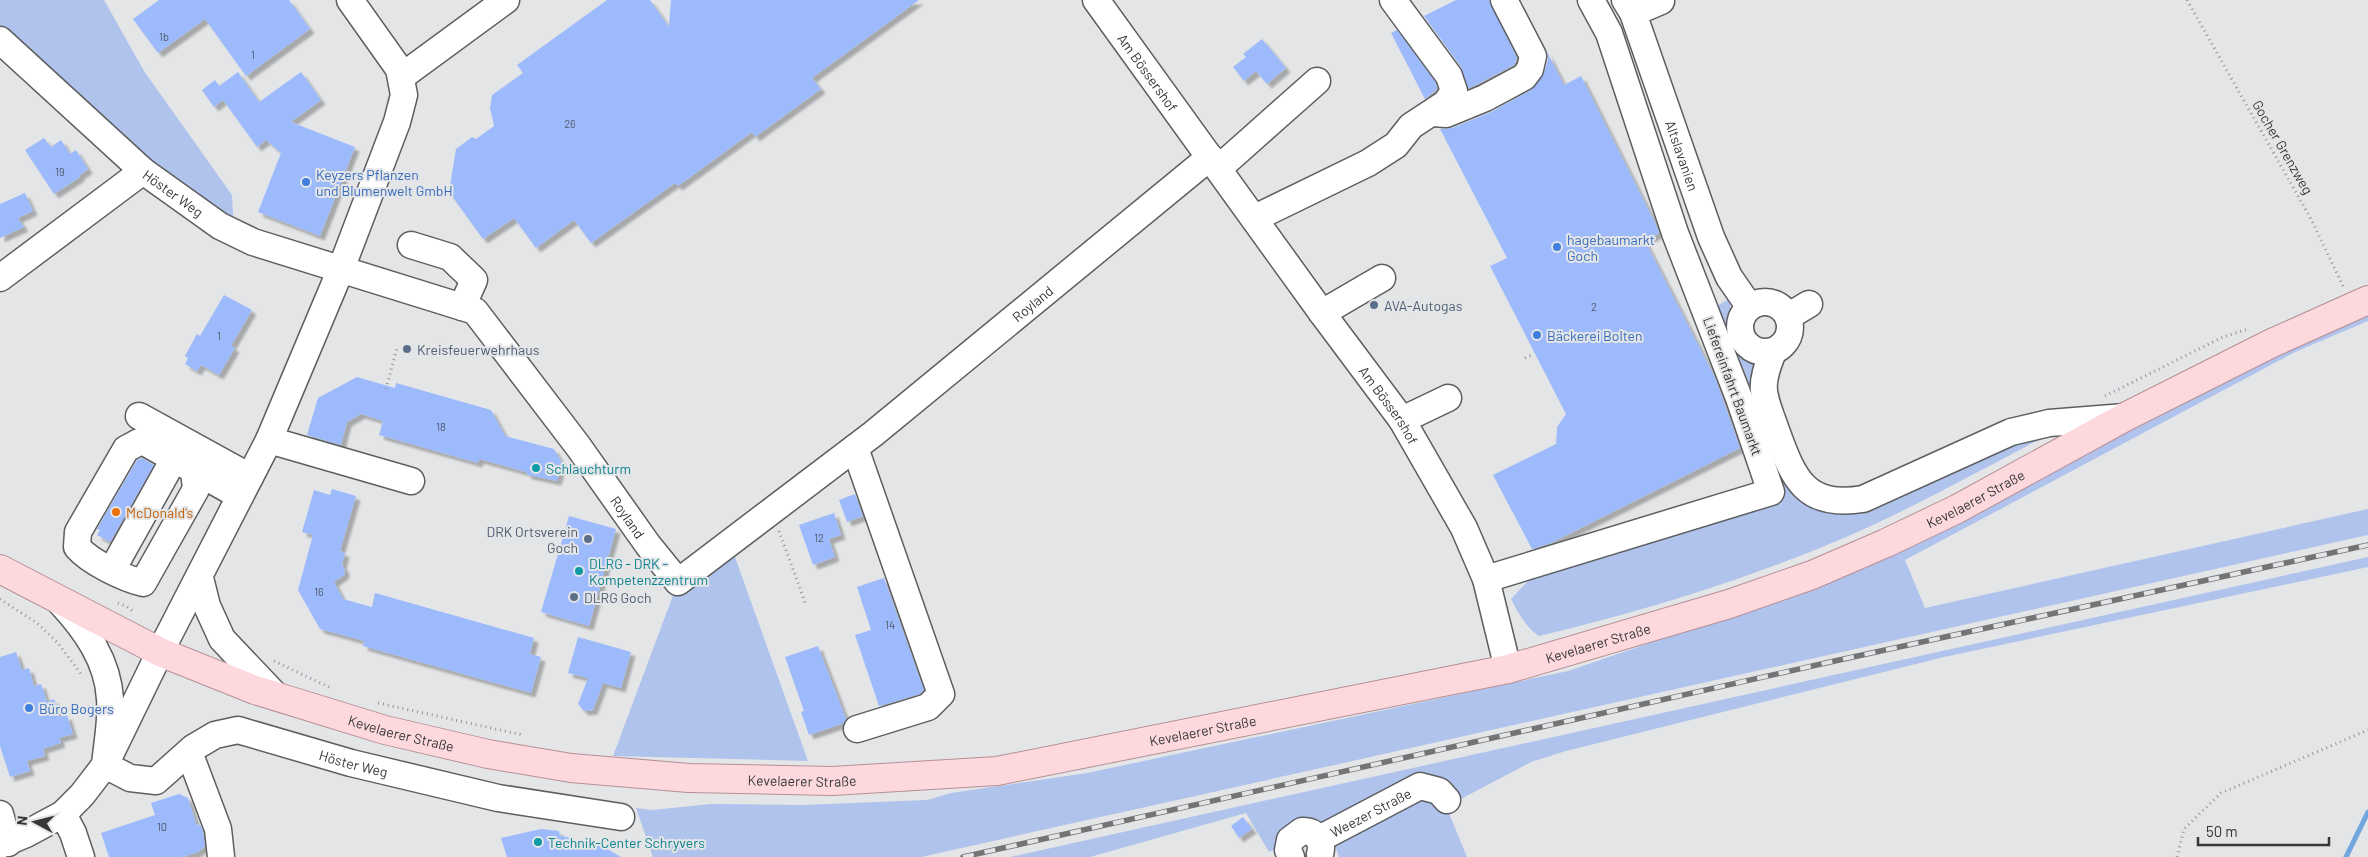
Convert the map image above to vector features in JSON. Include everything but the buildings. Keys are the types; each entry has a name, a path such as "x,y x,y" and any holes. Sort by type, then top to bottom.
{"main road":[{"name":"Kevelaerer Straße","path":"0,569 160,652 255,690 404,734 488,754 571,768 689,778 832,781 996,771 1508,669 1729,604 1812,575 1886,543 1957,508 2125,417 2272,343 2366,305"}],"street":[{"path":"0,814 4,844 63,814 82,795 106,764 160,652 200,578 269,440 341,270 397,122 404,95 399,69 350,0"},
{"path":"400,77 506,0"},
{"name":"Am Bössershof","path":"1096,0 1322,313 1402,420 1464,528 1486,579 1508,669"},
{"path":"1255,218 1368,162 1396,145 1411,126 1446,103 1454,91 1449,76 1393,0"},
{"path":"1433,113 1446,114 1485,98 1524,77 1530,69 1533,56 1504,0"},
{"name":"Liefereinfahrt Baumarkt","path":"1486,579 1772,492 1739,398 1675,233 1609,33 1591,0"},
{"path":"1629,6 1661,1"},
{"name":"Altslavanien","path":"1629,6 1711,237 1729,277 1749,306"},
{"path":"0,40 143,171"},
{"path":"1214,162 1317,81"},
{"name":"Royland","path":"341,270 475,311 578,446 648,545 678,582 855,448 1214,162"},
{"name":"Höster Weg","path":"0,278 143,171 220,226 234,233 253,242 341,270"},
{"path":"411,245 450,257 474,280 462,307"},
{"path":"1322,313 1382,278"},
{"path":"1764,301 1799,310 1785,344 1773,352 1758,352 1746,345 1739,332 1740,318 1749,306 1764,301"},
{"path":"1773,352 1764,375 1764,395 1791,470 1805,488 1824,498 1837,501 1863,499 1994,439 2035,425 2125,417"},
{"path":"1402,420 1448,398"},
{"path":"140,416 241,495"},
{"path":"269,440 411,481"},
{"path":"188,473 143,583 130,580 83,554 77,547 78,532 126,448 132,444 146,443 188,473 241,495"},
{"path":"855,448 941,694 928,707 857,729"},
{"path":"112,570 188,473"},
{"path":"200,578 207,606 222,639 278,697"},
{"path":"60,601 83,626 106,670 110,701 106,764"},
{"name":"Höster Weg","path":"106,764 130,778 156,781 189,752 215,735 238,730 351,763 498,798 621,817"},
{"path":"189,752 218,829 221,857"},
{"name":"Weezer Straße","path":"1289,856 1288,845 1297,833 1307,831 1319,848 1420,786 1439,791 1447,800"},
{"path":"63,814 73,833 80,857"}],"path":[{"name":"Gocher Grenzweg","path":"2187,0 2311,219 2344,288 2366,305"},
{"path":"386,389 397,348"},
{"path":"1525,358 1534,354"},
{"path":"772,512 806,605"},
{"path":"113,602 126,606 140,617"},
{"path":"271,660 334,690"},
{"path":"377,702 528,736"},
{"path":"2177,857 2184,829 2221,793 2368,730"}],"shaded area":[{"path":"0,0 104,0 144,71 232,195 234,233 0,40"},
{"path":"1729,299 1731,337 1734,345 1748,357 1761,363 1811,503 2000,447 2040,439 1894,515 1844,538 1769,568 1656,605 1539,636 1526,624 1511,599 1528,581 1782,497 1715,307"},
{"path":"2368,313 2368,321 2295,352 1905,560 1925,608 2368,509 2368,535 921,857 653,857 636,808 652,810 711,804 802,805 927,800 951,793 1087,773 1568,671 1830,581 2262,358"},
{"path":"730,543 808,761 613,756 678,582"},
{"path":"2368,557 2368,567 1944,657 1566,751 1531,762 1455,802 1448,811 1467,857 1339,857 1334,842 1282,846 1269,852 1246,813 1090,857 1010,857"}],"waterway":[{"path":"2346,857 2368,812"}],"railway":[{"path":"963,857 1830,662 2368,545"}],"place":[{"name":"Keyzers Pflanzen und Blumenwelt GmbH","path":"306,182"},
{"name":"hagebaumarkt Goch","path":"1557,247"},
{"name":"AVA-Autogas","path":"1374,305"},
{"name":"Bäckerei Bolten","path":"1537,335"},
{"name":"Kreisfeuerwehrhaus","path":"407,349"},
{"name":"Schlauchturm","path":"536,468"},
{"name":"McDonald's","path":"116,512"},
{"name":"DRK Ortsverein Goch","path":"588,539"},
{"name":"DLRG - DRK - Kompetenzzentrum","path":"579,571"},
{"name":"DLRG Goch","path":"574,597"},
{"name":"Büro Bogers","path":"29,708"},
{"name":"Technik-Center Schryvers","path":"538,842"}]}
